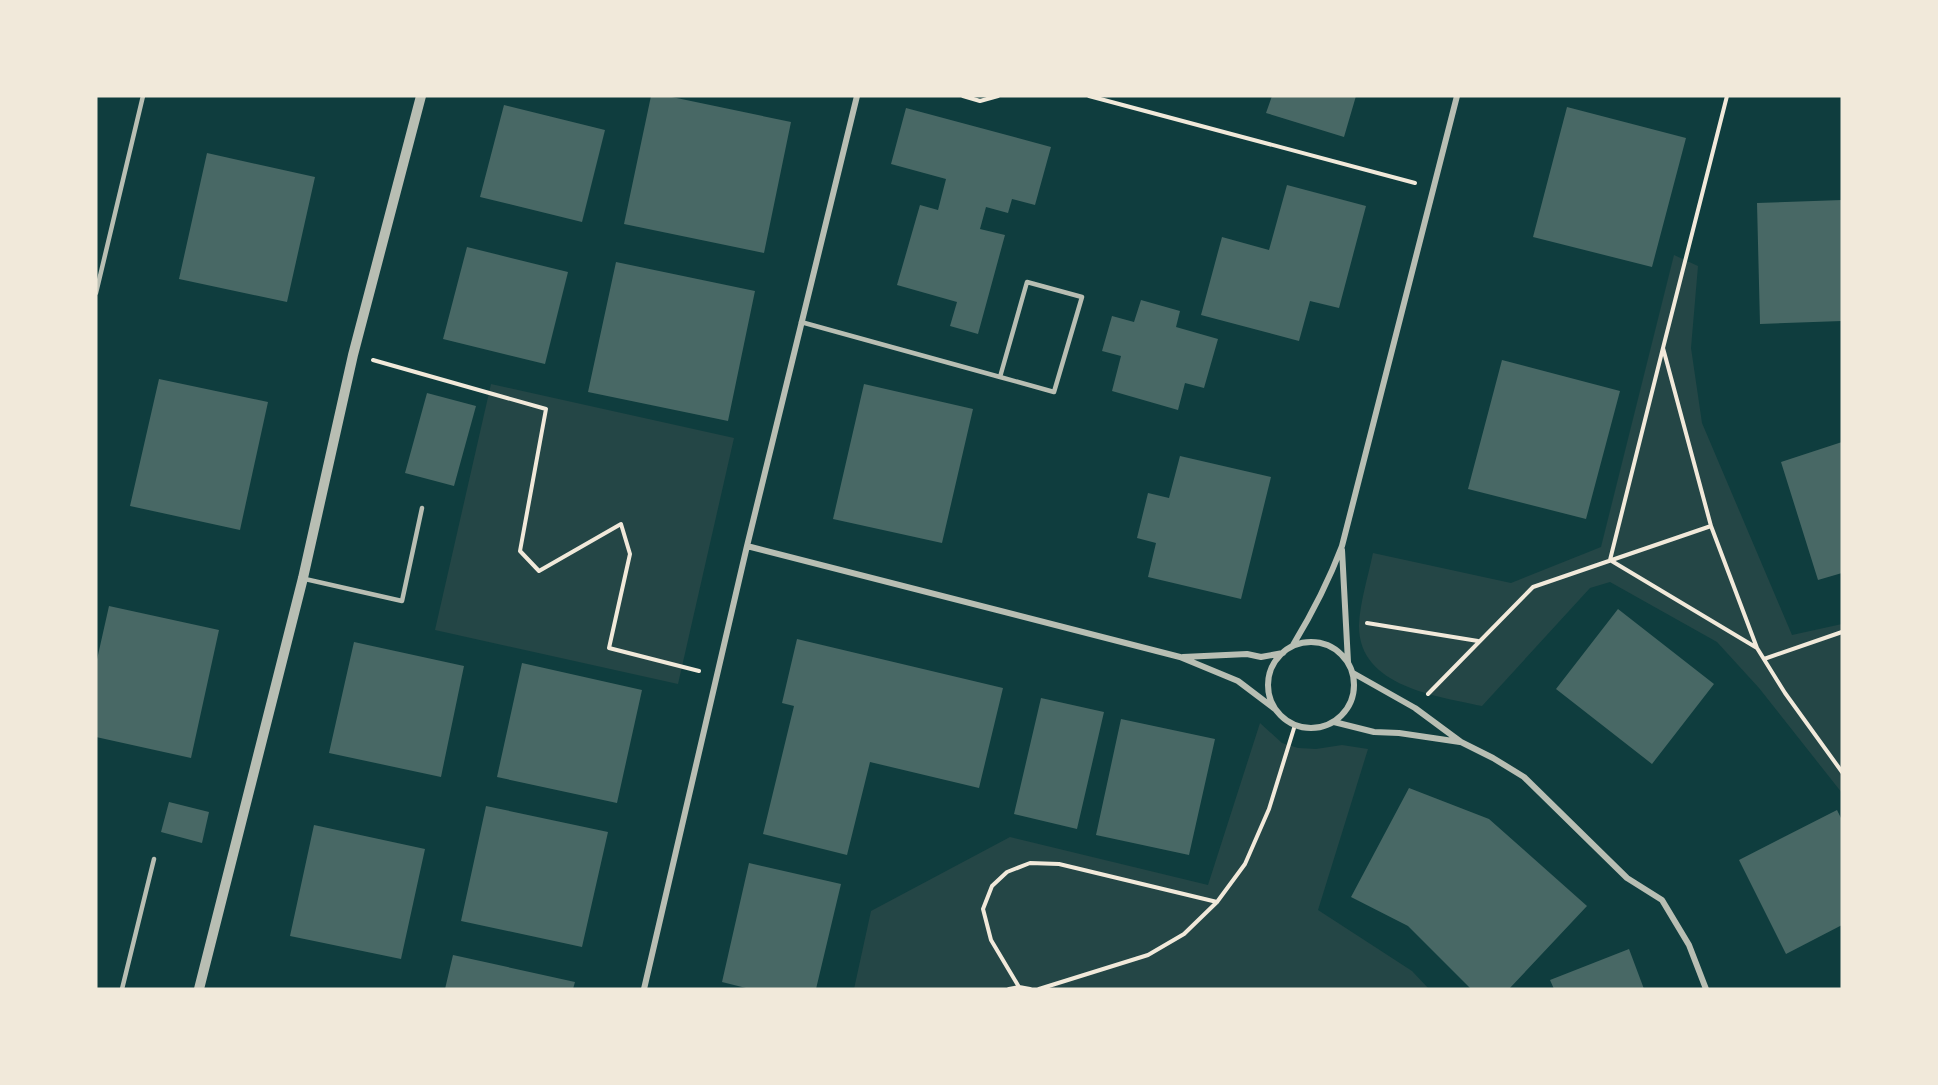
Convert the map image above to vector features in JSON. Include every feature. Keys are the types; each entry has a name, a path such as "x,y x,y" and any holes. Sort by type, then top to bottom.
{"street":[{"path":"199,989 303,579 353,355 421,96"},
{"path":"644,989 747,546 857,96"},
{"path":"1275,709 1268,692 1272,666 1293,645 1324,591 1342,546 1457,96"},
{"path":"747,546 1180,657 1238,681 1275,709 1287,722 1315,729 1334,722 1350,706 1354,695 1353,672 1348,662 1341,654 1324,643 1293,645"},
{"path":"1342,546 1348,662"},
{"path":"1180,657 1247,654 1262,657 1283,653"},
{"path":"1353,672 1415,708 1461,742 1524,777 1627,878 1662,900 1689,945 1706,989"},
{"path":"1334,722 1374,732 1399,733 1461,742"}],"lane":[{"path":"96,293 143,96"},
{"path":"801,322 1054,392 1082,297 1027,282 1000,377"},
{"path":"303,579 402,601 422,508"},
{"path":"122,989 154,859"}],"path":[{"path":"963,96 980,101 998,96"},
{"path":"1089,96 1434,188"},
{"path":"1610,560 1727,96"},
{"path":"1663,348 1711,526 1757,648 1785,693 1842,772"},
{"path":"353,355 546,409 520,551 539,571 621,524 630,554 609,648 717,676"},
{"path":"1415,708 1533,586 1711,526"},
{"path":"1610,560 1757,648"},
{"path":"1345,619 1478,641"},
{"path":"1764,659 1842,632"},
{"path":"1039,989 1148,955 1184,934 1217,902 1245,864 1269,809 1295,725"},
{"path":"1019,987 991,940 983,909 992,886 1007,872 1030,863 1059,864 1217,902"},
{"path":"1009,989 1019,987 1030,989"}],"shaded area":[{"path":"1674,255 1698,266 1691,348 1702,423 1792,635 1842,624 1842,793 1759,688 1717,642 1610,582 1590,588 1482,706 1444,698 1404,685 1386,675 1372,662 1362,646 1360,616 1373,553 1511,583 1601,547"},
{"path":"491,384 734,438 678,684 435,630"},
{"path":"1260,723 1282,743 1298,748 1316,749 1342,745 1368,749 1318,910 1412,971 1429,989 854,989 871,911 1010,837 1208,885"}],"building":[{"path":"651,96 667,96 791,122 764,253 624,224"},
{"path":"1272,96 1356,96 1344,137 1266,113"},
{"path":"504,105 605,130 582,222 480,197"},
{"path":"1567,107 1686,138 1652,267 1533,237"},
{"path":"906,108 1051,147 1035,205 1012,199 1008,213 986,207 980,229 1005,235 978,334 950,326 957,302 897,285 920,205 938,210 946,179 891,164"},
{"path":"207,153 315,177 287,302 179,279"},
{"path":"1287,185 1366,206 1339,308 1310,301 1299,341 1201,315 1222,237 1269,250"},
{"path":"1842,200 1842,321 1760,324 1757,203"},
{"path":"467,247 568,272 545,364 443,339"},
{"path":"616,262 755,291 728,421 588,392"},
{"path":"1141,300 1180,311 1176,327 1218,339 1204,388 1185,383 1178,410 1112,391 1121,356 1102,351 1112,316 1134,322"},
{"path":"1502,360 1620,391 1586,519 1468,489"},
{"path":"159,379 268,402 240,530 130,506"},
{"path":"864,384 973,409 942,543 833,519"},
{"path":"427,393 476,406 454,486 405,473"},
{"path":"1842,442 1842,573 1818,580 1781,462"},
{"path":"1180,456 1271,477 1241,599 1148,577 1156,543 1137,538 1148,493 1169,498"},
{"path":"109,606 219,630 191,758 96,737 96,664"},
{"path":"1618,609 1714,684 1652,764 1556,689"},
{"path":"797,639 1003,688 979,788 870,762 847,855 763,834 794,706 782,703"},
{"path":"354,642 464,666 441,777 329,753"},
{"path":"522,663 642,690 617,803 497,777"},
{"path":"1041,698 1104,712 1077,829 1014,814"},
{"path":"1121,719 1215,739 1189,855 1096,835"},
{"path":"1409,788 1489,819 1587,906 1509,989 1471,989 1408,926 1351,897"},
{"path":"169,802 209,812 202,843 161,832"},
{"path":"486,806 608,832 582,947 461,921"},
{"path":"1837,810 1842,820 1842,925 1786,954 1739,860"},
{"path":"314,825 425,849 401,959 290,936"},
{"path":"749,863 841,884 816,989 750,989 722,982"},
{"path":"1629,949 1644,989 1554,989 1550,980"},
{"path":"453,955 575,982 573,989 445,989"}]}
